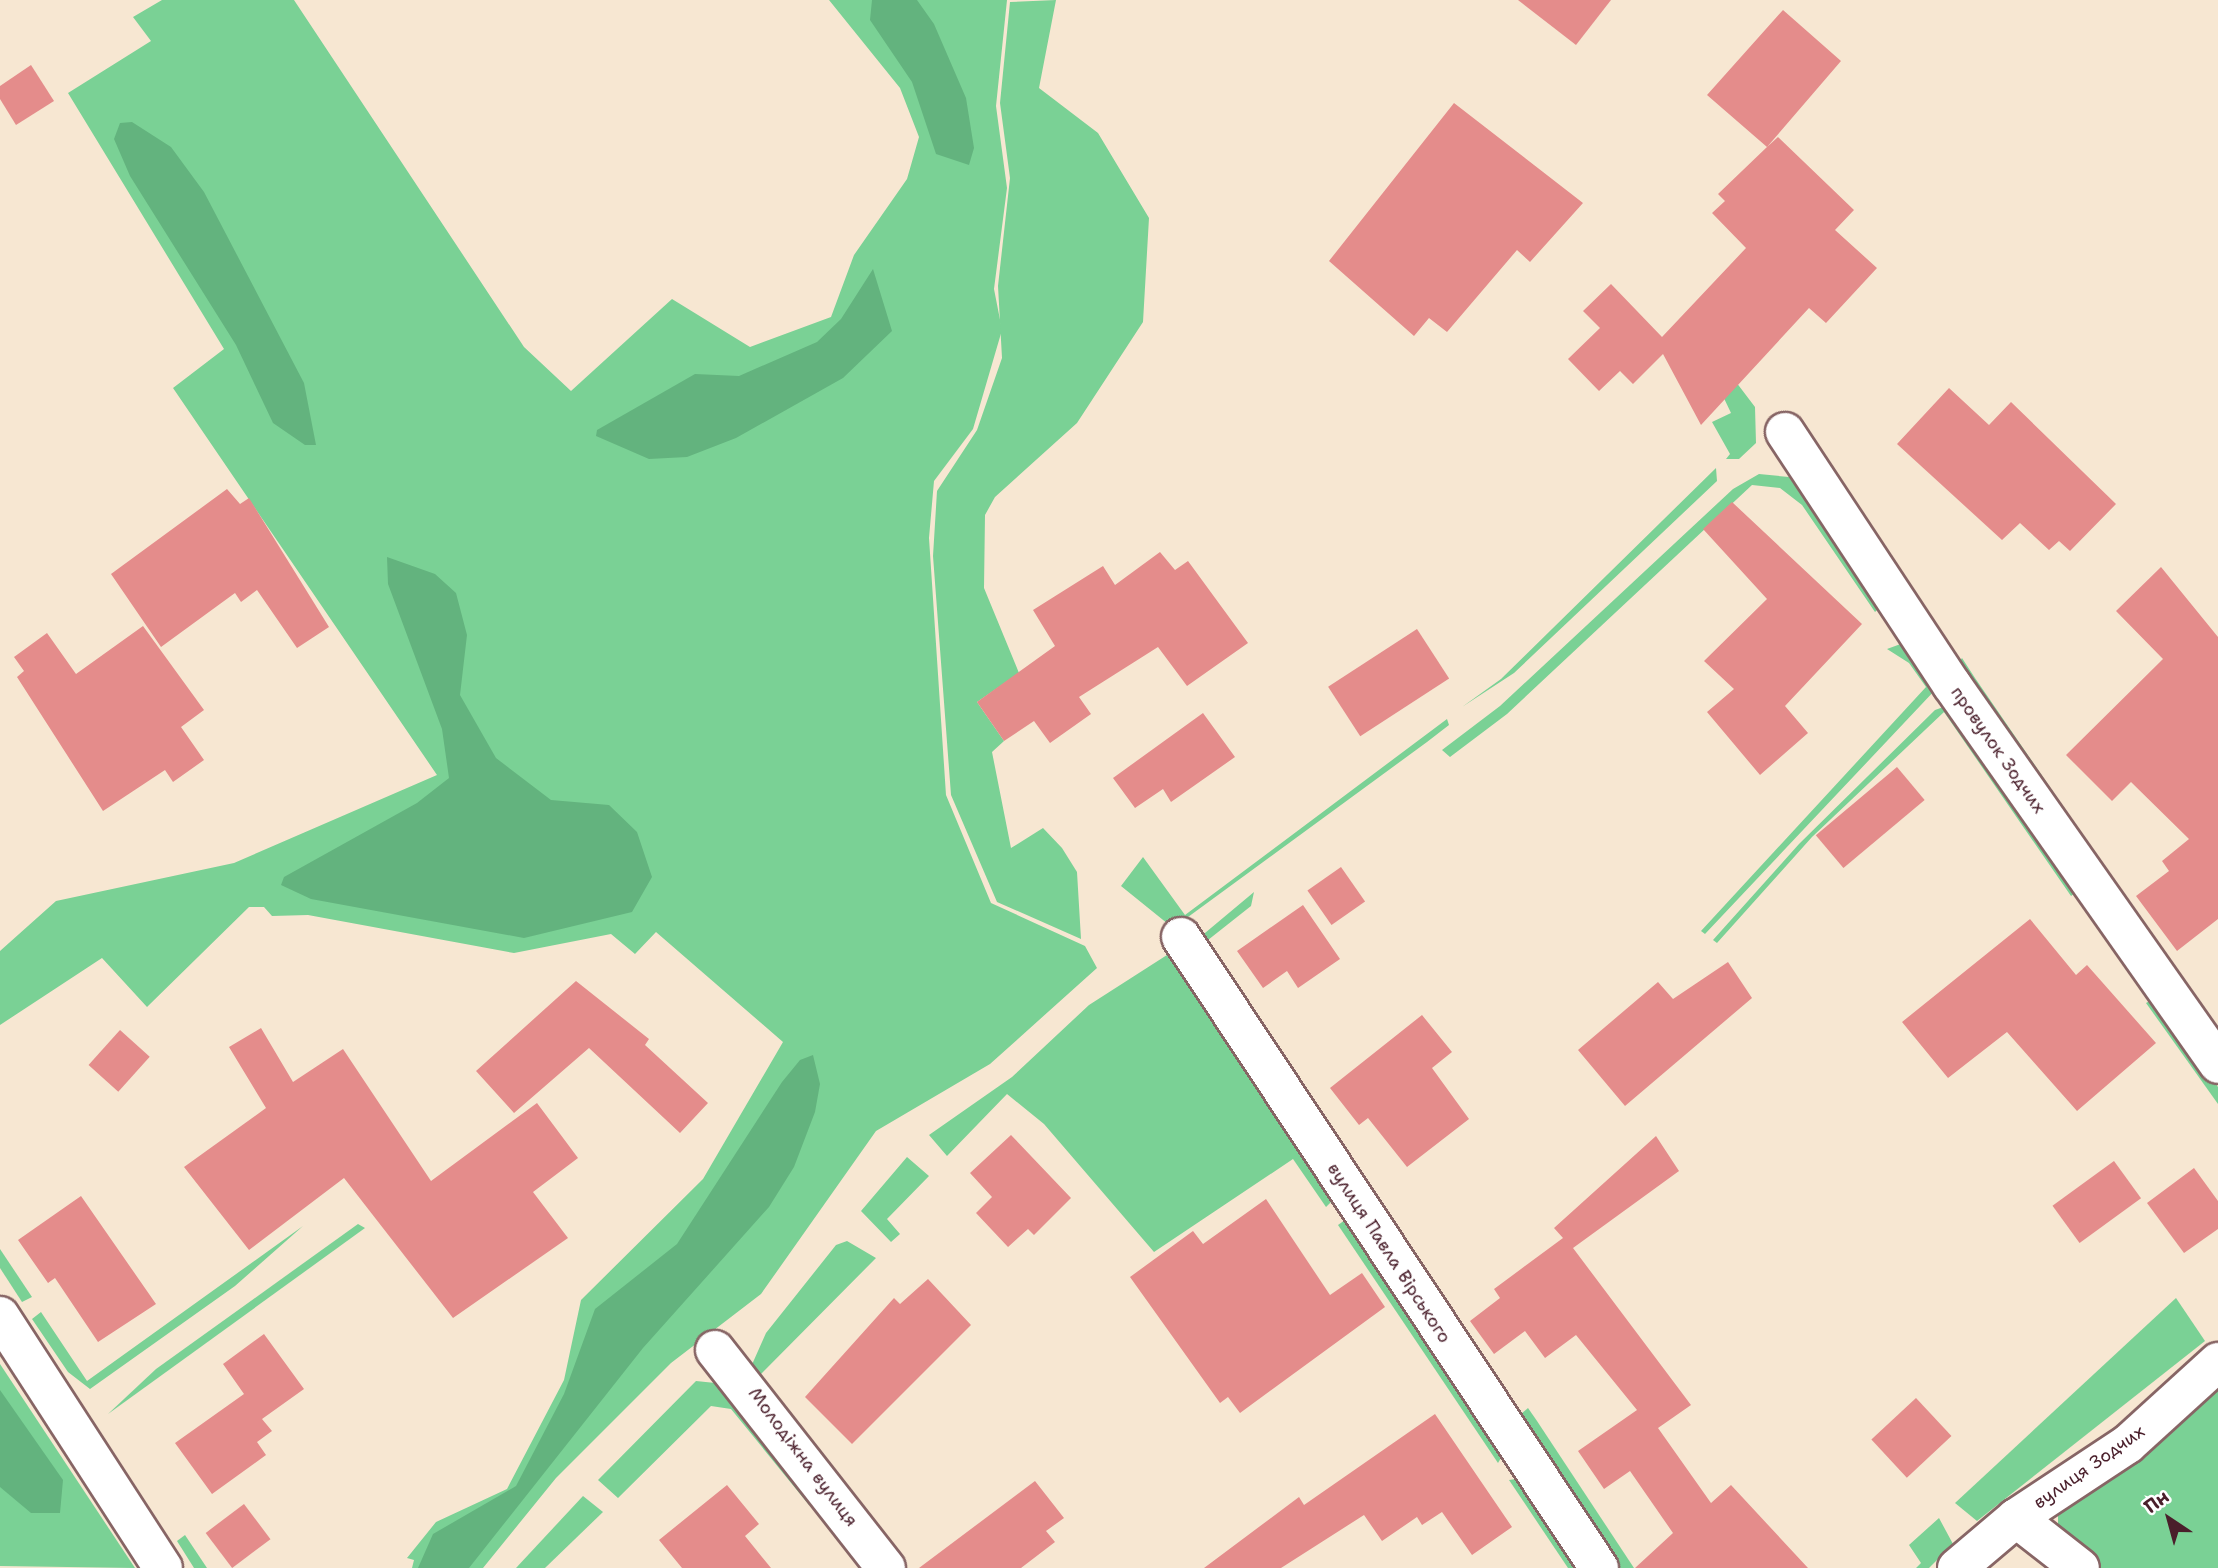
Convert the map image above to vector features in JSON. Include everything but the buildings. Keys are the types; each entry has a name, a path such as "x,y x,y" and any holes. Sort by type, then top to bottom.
{"street":[{"name":"провулок Зодчих","path":"1785,432 1952,685 2218,1064"},
{"name":"вулиця Павла Вірського","path":"1181,937 1599,1568"},
{"path":"0,1316 163,1568"},
{"name":"Молодіжна вулиця","path":"715,1349 886,1568"},
{"name":"вулиця Зодчих","path":"1957,1568 2016,1518 2128,1444 2218,1362"},
{"path":"2016,1518 2080,1568"}],"green space":[{"path":"162,0 294,0 524,347 571,391 672,299 750,347 831,317 854,255 907,179 919,137 900,88 829,0 1007,0 996,106 1007,188 994,289 1002,330 973,429 934,481 929,538 946,795 991,903 1085,946 1097,968 990,1064 876,1131 761,1294 671,1363 556,1478 483,1568 412,1568 414,1560 407,1558 436,1522 507,1489 564,1380 581,1300 703,1179 783,1042 656,932 635,954 611,934 514,953 308,915 272,916 264,907 249,907 147,1007 102,958 0,1025 0,951 56,901 234,863 437,775 173,388 224,349 68,93 151,41 133,17"},
{"path":"872,0 917,0 934,24 966,98 974,148 969,165 936,154 912,82 870,20"},
{"path":"1056,0 1039,88 1098,133 1149,218 1143,322 1077,423 995,497 985,515 984,588 1019,673 977,702 1004,741 992,752 1011,848 1043,828 1062,848 1077,872 1081,939 997,902 951,795 933,556 937,491 977,430 1002,358 998,286 1010,178 1000,103 1010,2"},
{"path":"132,122 171,147 204,192 304,383 316,445 305,445 273,423 236,345 130,176 114,139 120,123"},
{"path":"873,269 892,331 843,378 736,438 687,457 649,459 596,436 597,430 695,374 739,376 817,342 841,319"},
{"path":"1711,371 1736,382 1755,407 1756,443 1739,459 1726,459 1730,454 1712,422 1731,413"},
{"path":"1716,468 1717,481 1514,673 1462,707 1501,679"},
{"path":"1759,474 1789,477 1881,606 1875,612 1802,505 1780,488 1752,485 1507,714 1450,757 1442,750 1500,706 1733,489"},
{"path":"387,557 435,574 456,593 467,635 460,695 496,758 551,800 609,805 637,832 652,877 632,912 524,938 311,899 281,885 284,877 417,803 449,778 442,729 388,584"},
{"path":"1906,642 1937,688 1705,934 1701,931 1926,687 1909,663 1887,649"},
{"path":"1962,658 2078,828 2068,830 1957,665"},
{"path":"1949,705 2078,891 2071,896 1944,712 1812,837 1717,943 1713,940 1799,844 1935,710"},
{"path":"1447,719 1449,725 1427,742 1173,928 1121,886 1143,857 1185,915"},
{"path":"1254,892 1251,906 1208,940 1247,998 1240,1001 1199,938"},
{"path":"1167,955 1184,967 1338,1195 1326,1207 1293,1159 1154,1252 1044,1124 1007,1094 947,1156 929,1135 1012,1077 1089,1005"},
{"path":"2155,998 2218,1087 2218,1104 2146,1003"},
{"path":"813,1055 820,1084 815,1112 794,1167 769,1207 643,1348 469,1568 418,1568 433,1534 516,1486 564,1394 595,1309 677,1244 782,1082 800,1060"},
{"path":"907,1157 929,1176 887,1219 900,1234 891,1242 861,1211"},
{"path":"1352,1215 1505,1451 1498,1463 1338,1225"},
{"path":"358,1224 365,1228 108,1414 156,1369"},
{"path":"303,1226 235,1286 90,1389 68,1372 32,1319 41,1312 87,1381"},
{"path":"847,1241 876,1258 760,1375 761,1383 750,1369 766,1333 836,1245"},
{"path":"0,1249 32,1297 22,1302 0,1268"},
{"path":"2176,1298 2205,1341 1977,1521 1955,1503"},
{"path":"0,1364 135,1568 0,1566"},
{"path":"696,1381 725,1384 819,1498 809,1505 731,1409 711,1406 618,1498 598,1480"},
{"path":"2218,1386 2218,1568 2097,1568 2058,1526 2058,1509"},
{"path":"0,1390 63,1480 60,1513 31,1513 0,1487"},
{"path":"1528,1408 1634,1568 1613,1568 1515,1419"},
{"path":"1523,1478 1584,1568 1568,1568 1509,1480"},
{"path":"583,1496 603,1512 545,1568 516,1568"},
{"path":"1939,1518 1953,1544 1929,1568 1916,1568 1921,1563 1909,1545"},
{"path":"185,1535 207,1568 194,1568 177,1541"}]}
